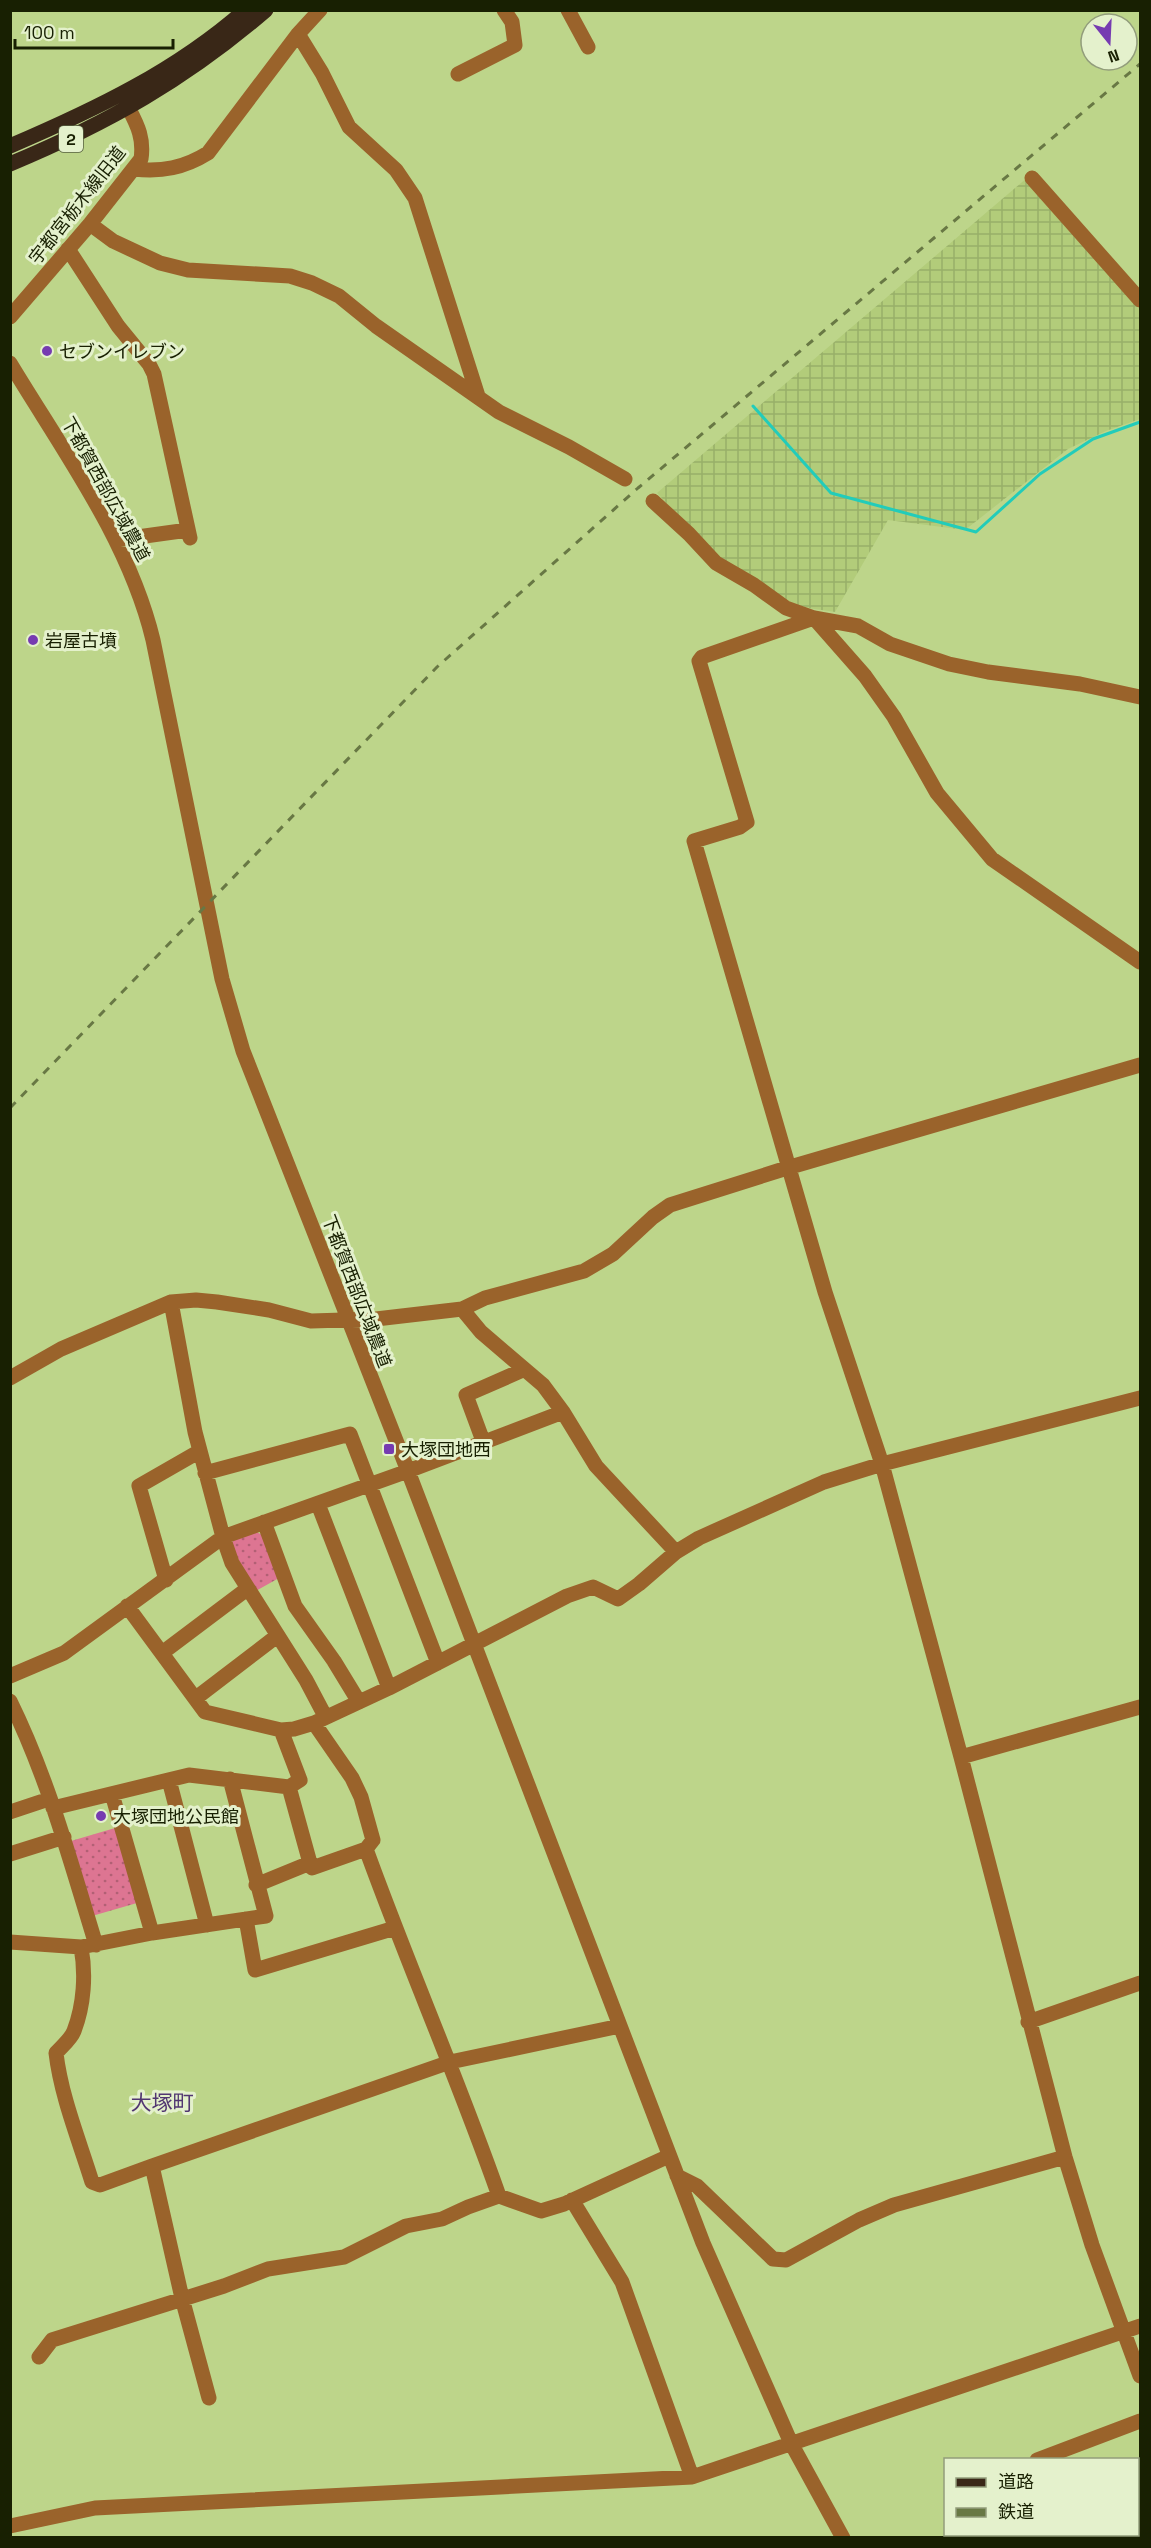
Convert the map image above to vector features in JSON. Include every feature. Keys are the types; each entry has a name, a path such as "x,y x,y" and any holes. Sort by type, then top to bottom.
{"main road":[{"name":"2","path":"10,146 122,94 166,69 245,10"},
{"name":"2","path":"10,164 71,139 129,109 173,82 266,10"}],"street":[{"path":"134,169 153,171 172,169 190,164 208,153 298,34 320,10"},
{"path":"458,74 515,45 512,22 504,10"},
{"path":"568,10 588,47"},
{"path":"298,34 322,73 349,127 396,170 415,198 478,396"},
{"name":"宇都宮栃木線旧道","path":"10,317 90,224 141,159 143,148 141,132 129,109"},
{"path":"1032,178 1140,300"},
{"path":"90,224 113,241 160,263 188,270 281,274 312,283 339,296 376,326 499,412 569,447 625,479"},
{"path":"68,249 118,326 149,364 154,374 189,534 116,540"},
{"name":"下都賀西部広域農道","path":"10,363 116,540 140,594 153,640 222,979 237,1031 270,1125 408,1471 669,2156 728,2303 791,2443 843,2538"},
{"path":"653,501 716,563 754,585 786,608 814,618 858,626 890,644 949,664 988,672 1080,684 1140,697"},
{"path":"814,618 865,676 894,717 937,793 992,859 1140,962"},
{"path":"814,618 702,657 699,664 747,822 740,827 694,841 787,1168 882,1464 1065,2157 1092,2246 1140,2376"},
{"path":"10,1378 61,1349 171,1302 196,1300 218,1302 269,1310 311,1321 348,1321 462,1309 485,1298 584,1271 613,1254 646,1223 670,1205 787,1168 1140,1065"},
{"path":"171,1302 186,1396 205,1473 232,1563 306,1680 319,1720 361,1797 373,1840 366,1849 312,1868 289,1788"},
{"path":"462,1309 481,1332 543,1385 563,1412 596,1466 676,1552"},
{"path":"483,1441 466,1395 523,1370"},
{"path":"127,1606 205,1712 281,1730 294,1729 389,1688 567,1596 593,1587 618,1599 676,1552 699,1538 824,1482 882,1464 1140,1398"},
{"path":"10,1676 64,1653 223,1537 408,1471 563,1412"},
{"path":"205,1473 350,1434 438,1663"},
{"path":"166,1580 139,1486 200,1451"},
{"path":"318,1504 389,1688"},
{"path":"264,1522 295,1606 334,1661 359,1702"},
{"path":"162,1653 247,1589"},
{"path":"196,1698 277,1636"},
{"path":"10,1701 28,1738 64,1837 89,1946 73,2032 56,2053 58,2069 92,2182 100,2185 450,2062 620,2026"},
{"path":"961,1757 1140,1707"},
{"path":"10,1812 112,1794 189,1775 289,1788 300,1780 281,1730"},
{"path":"10,1942 89,1946 152,1933 266,1916 230,1779"},
{"path":"169,1780 207,1925"},
{"path":"112,1794 152,1933"},
{"path":"10,1854 64,1837"},
{"path":"366,1849 395,1928 450,2062 499,2196"},
{"path":"256,1885 310,1863"},
{"path":"246,1919 255,1970 395,1928"},
{"path":"1028,2022 1140,1983"},
{"path":"39,2357 52,2340 224,2286 268,2269 344,2257 406,2226 442,2219 499,2196 541,2211 572,2200 669,2156"},
{"path":"677,2176 697,2186 773,2259 786,2260 859,2220 894,2205 1065,2157"},
{"path":"152,2166 182,2298 209,2398"},
{"path":"572,2200 622,2282 633,2319 692,2477"},
{"path":"10,2526 95,2508 692,2477 1140,2326"},
{"path":"1042,2458 1140,2421"}],"shaded area":[{"path":"1028,177 1140,306 1140,419 1106,431 1068,449 965,530 888,520 835,612 808,608 782,600 720,560 657,493"},
{"path":"255,1531 262,1535 279,1578 254,1592 231,1544 234,1539"},
{"path":"115,1828 137,1903 92,1916 71,1841"}],"waterway":[{"path":"753,406 831,493 976,532 1040,474 1093,439 1140,422"}],"railway":[{"path":"10,1108 437,667 638,488 1140,64"}],"place":[{"name":"セブンイレブン","path":"47,351"},
{"name":"岩屋古墳","path":"33,640"},
{"name":"大塚団地西","path":"389,1449"},
{"name":"大塚団地公民館","path":"101,1816"}],"district":[{"name":"大塚町","path":"162,2102"}]}
